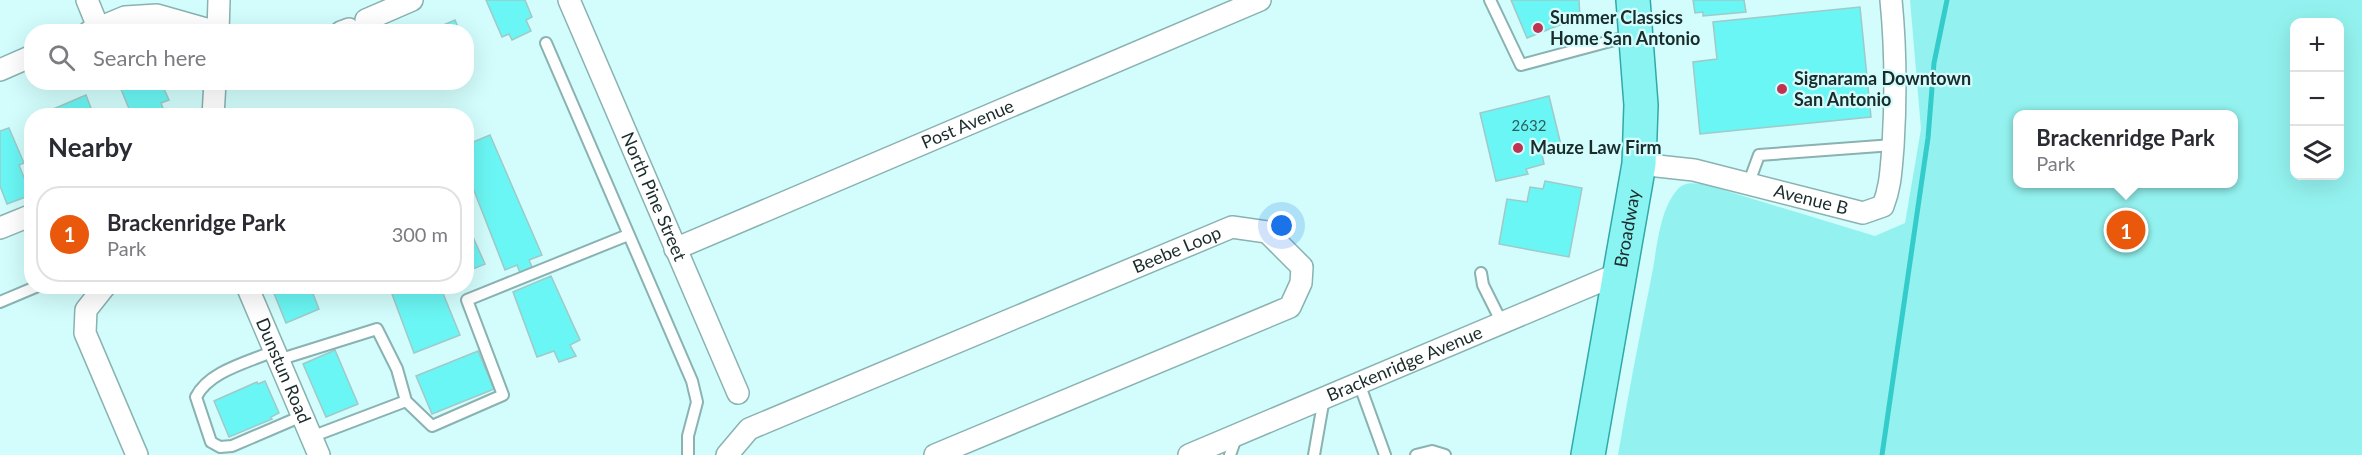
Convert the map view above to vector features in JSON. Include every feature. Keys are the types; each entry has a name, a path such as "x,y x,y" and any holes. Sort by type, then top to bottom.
{"main road":[{"name":"Broadway","path":"1588,455 1639,164 1641,105 1633,0"}],"street":[{"path":"87,0 92,24"},
{"path":"218,24 219,0"},
{"path":"359,24 412,0"},
{"name":"North Pine Street","path":"569,0 738,393"},
{"name":"Post Avenue","path":"675,249 1260,0"},
{"name":"Avenue B","path":"1639,164 1694,170 1863,213 1883,206 1891,187 1897,62 1892,0"},
{"path":"106,24 125,17 157,15 189,24"},
{"path":"0,70 24,60"},
{"path":"213,108 215,90"},
{"path":"0,228 24,218"},
{"name":"Beebe Loop","path":"727,455 749,429 1232,227 1267,232 1291,253 1302,267 1301,283 1290,307 935,455"},
{"name":"Brackenridge Avenue","path":"1189,455 1620,273"},
{"path":"99,294 86,310 85,333 136,455"},
{"name":"Dunstun Road","path":"250,294 315,446"}],"lane":[{"path":"1490,0 1521,65 1636,35"},
{"path":"546,43 694,391 697,402 688,436 688,455"},
{"path":"1748,185 1759,155 1893,146"},
{"path":"302,416 232,446 220,447 211,442 196,397 201,387 212,378 276,356 377,329 397,369 406,401 432,426 503,395 467,300 628,235"},
{"path":"1481,273 1484,285 1502,323"},
{"path":"0,302 24,292"},
{"path":"1359,383 1384,455"},
{"path":"1314,455 1324,398"},
{"path":"315,446 406,401"},
{"path":"1230,455 1237,434"},
{"path":"1416,455 1432,451 1445,455"}],"shaded area":[{"path":"1910,0 2362,0 2362,455 1618,455 1662,219 1671,199 1680,187 1695,183 1707,185 1875,236 1905,223 1921,129"}],"building":[{"path":"486,0 525,0 532,17 526,20 531,31 512,40 509,34 502,37"},
{"name":"Summer Classics Home San Antonio","path":"1511,0 1579,0 1580,17 1527,38"},
{"path":"1693,0 1744,0 1746,12 1703,16 1703,12 1695,13"},
{"name":"Signarama Downtown San Antonio","path":"1860,7 1871,117 1700,134 1693,62 1717,59 1713,22"},
{"path":"121,90 165,90 169,100 161,103 163,108 129,108"},
{"path":"86,95 91,108 56,108"},
{"path":"1549,96 1561,145 1541,150 1544,164 1526,169 1528,174 1496,181 1480,113"},
{"path":"9,128 24,163 19,165 24,178 24,198 7,204 0,186 0,131"},
{"path":"490,135 542,255 529,260 532,267 520,273 517,265 505,270 474,191 474,142"},
{"path":"1545,181 1582,188 1569,257 1499,244 1507,199 1527,202 1530,187 1543,189"},
{"path":"474,239 485,264 474,269"},
{"path":"551,276 580,340 570,345 576,356 559,362 554,351 537,357 513,292"},
{"path":"274,294 313,294 319,309 286,323"},
{"path":"392,294 443,294 460,335 414,353"},
{"path":"335,350 358,404 326,417 303,364"},
{"path":"478,351 494,389 432,414 416,376"},
{"path":"265,381 279,413 271,417 272,419 229,437 214,401 257,382 258,384"}],"waterway":[{"path":"1882,455 1928,138 1934,63 1947,0"}],"place":[{"name":"Summer Classics Home San Antonio","path":"1538,28"},
{"name":"Signarama Downtown San Antonio","path":"1782,89"},
{"name":"Mauze Law Firm","path":"1518,148"},
{"name":"Brackenridge Park","path":"2126,230"}]}
